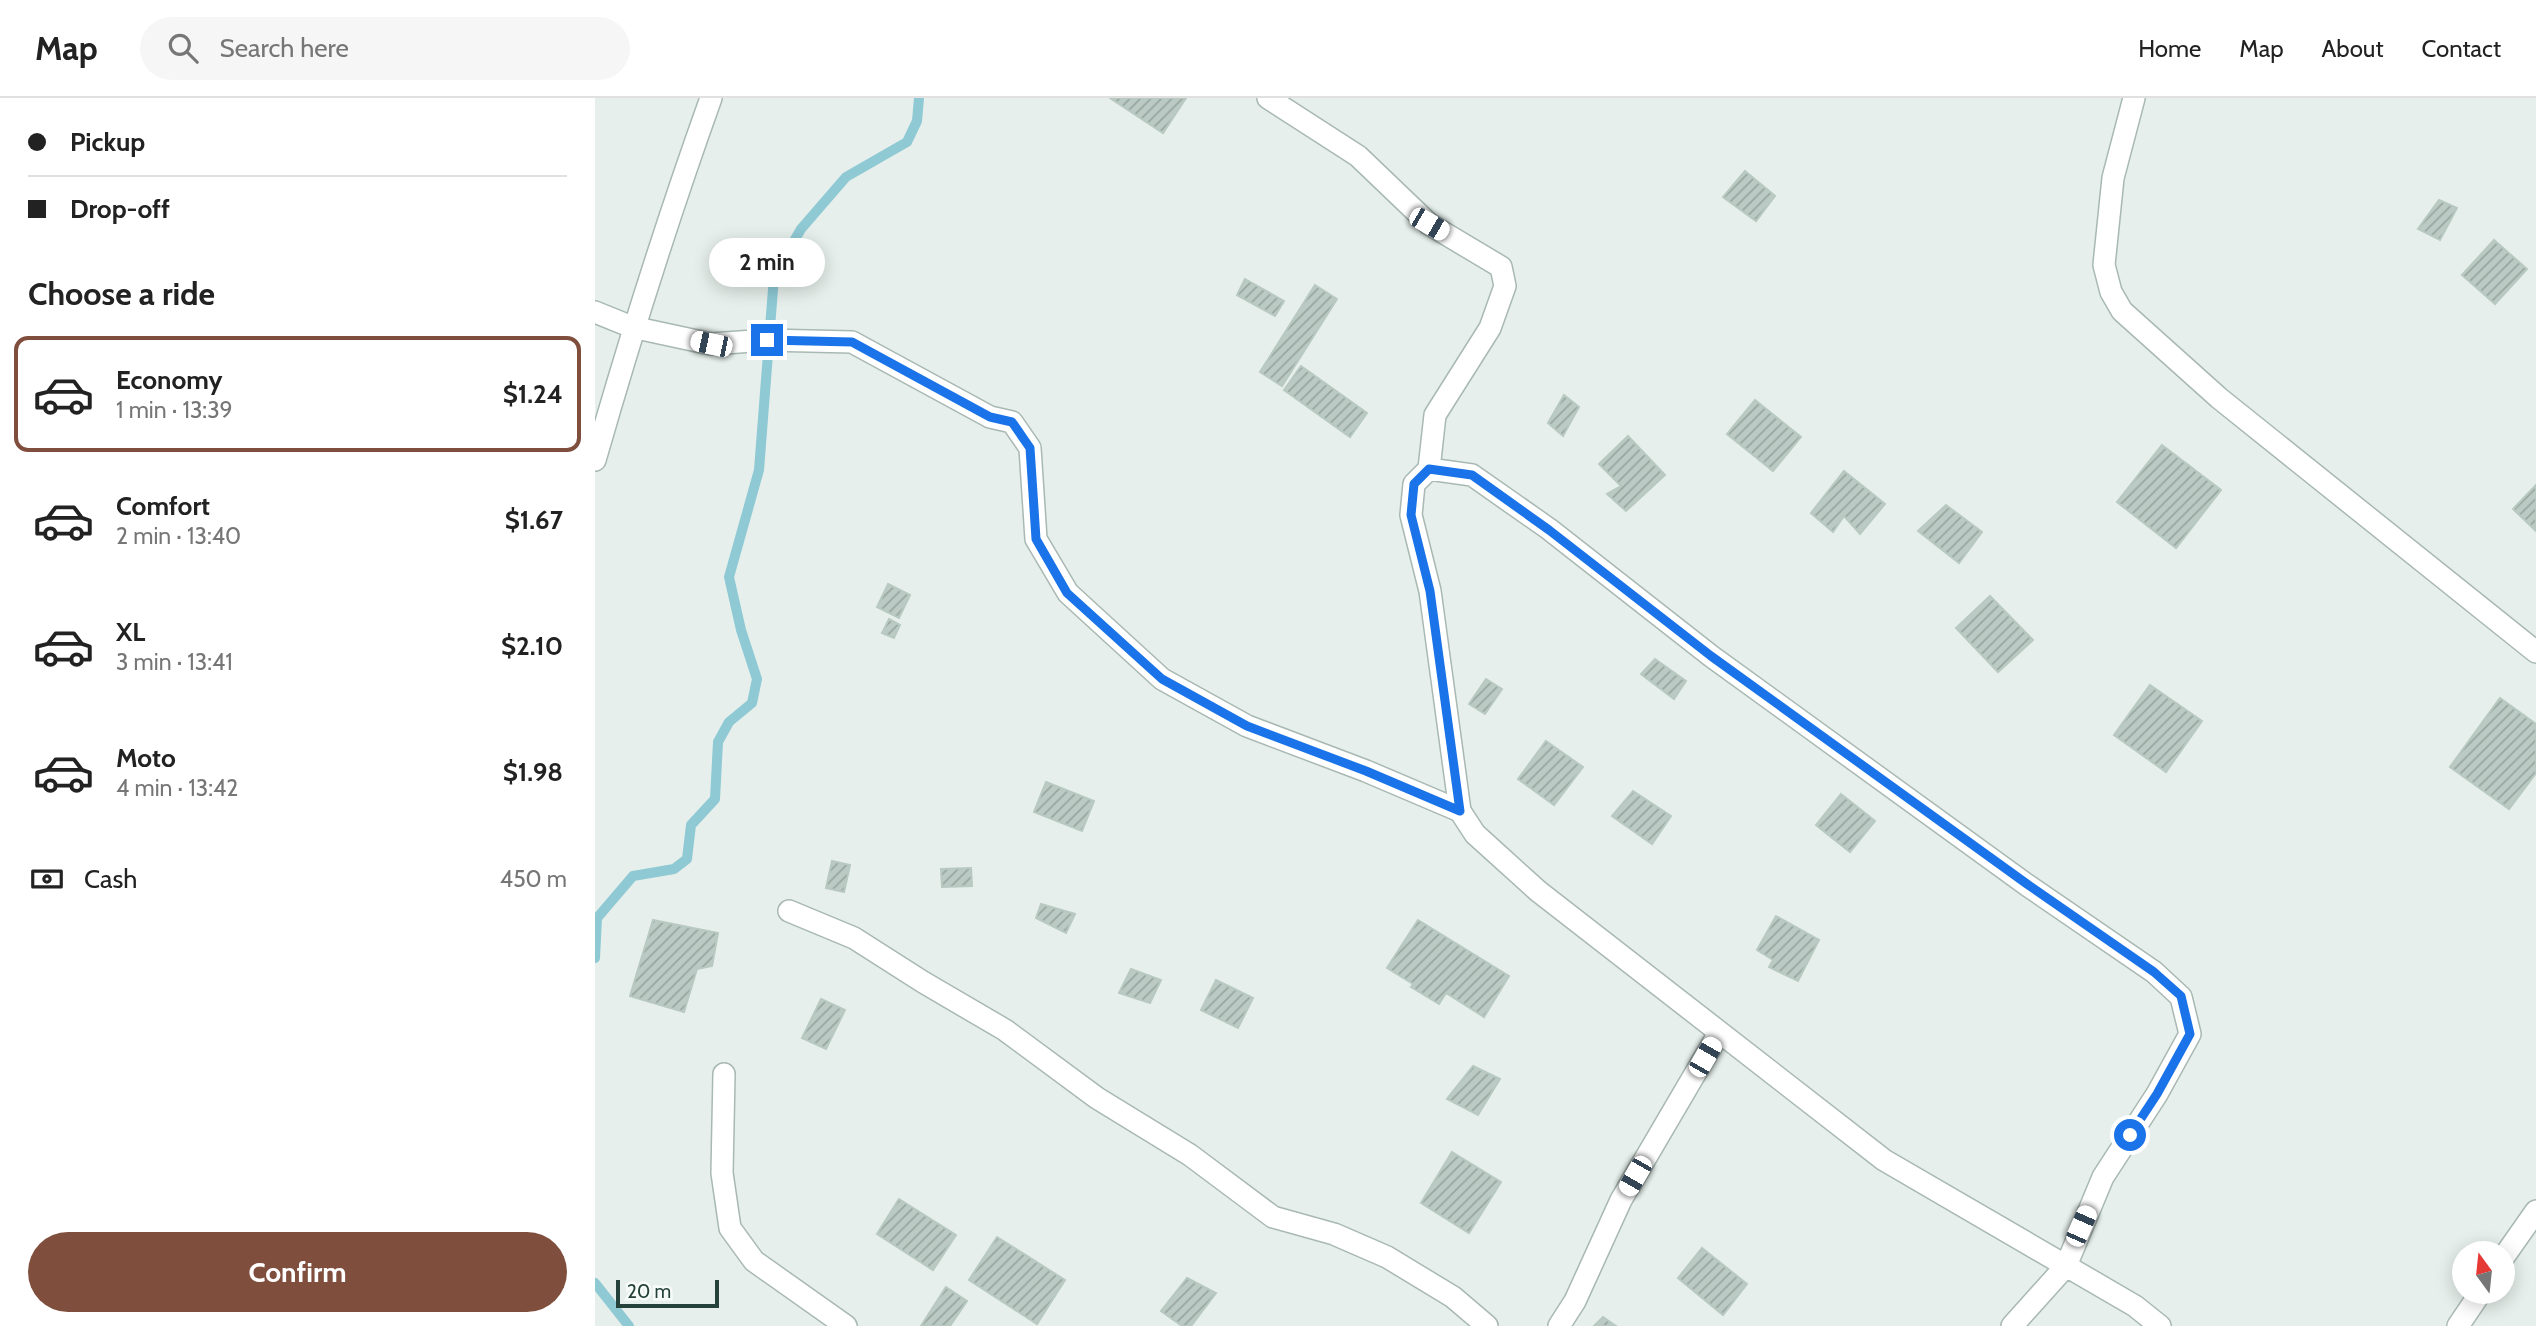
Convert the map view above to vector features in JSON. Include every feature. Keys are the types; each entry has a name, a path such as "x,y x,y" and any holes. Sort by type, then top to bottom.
{"street":[{"path":"595,460 632,327 711,98"},
{"path":"1268,98 1358,156 1429,224 1501,267 1505,286 1490,328 1435,415 1429,469 1414,484 1411,515 1430,591 1460,811 1475,834 1538,891 1884,1160 2135,1306 2160,1326"},
{"path":"2134,98 2113,178 2104,265 2111,292 2122,311 2219,398 2536,652"},
{"path":"595,312 632,327 711,344 767,340 852,342 990,417 1012,422 1030,448 1036,539 1067,593 1162,679 1247,726 1366,771 1460,811"},
{"path":"1429,469 1472,475 1538,522 1711,656 2027,884 2154,972 2181,996 2190,1034 2157,1094 2103,1177 2066,1266 2012,1326"},
{"path":"789,911 855,938 1005,1030 1097,1098 1190,1155 1273,1217 1334,1234 1387,1257 1453,1297 1487,1326"},
{"path":"1559,1326 1575,1301 1621,1200 1719,1033"},
{"path":"724,1074 722,1173 730,1228 754,1261 846,1326"},
{"path":"2515,1241 2536,1211"},
{"path":"2458,1326 2473,1304"}],"building":[{"path":"1110,98 1186,98 1163,133"},
{"path":"1745,171 1775,196 1756,221 1723,197"},
{"path":"2439,200 2457,208 2440,240 2418,229"},
{"path":"2494,240 2527,269 2495,304 2462,275"},
{"path":"1245,279 1284,301 1275,316 1237,295"},
{"path":"1315,285 1337,299 1282,386 1260,372"},
{"path":"1301,366 1367,413 1350,437 1284,390"},
{"path":"1564,395 1579,407 1563,436 1548,423"},
{"path":"1755,400 1801,437 1773,471 1727,434"},
{"path":"1628,436 1665,475 1626,511 1607,494 1621,486 1599,464"},
{"path":"2162,445 2221,490 2176,548 2117,502"},
{"path":"1844,471 1885,504 1860,534 1844,516 1833,532 1811,513"},
{"path":"2536,485 2536,531 2513,509"},
{"path":"1946,505 1982,532 1959,563 1918,531"},
{"path":"888,584 910,595 899,618 877,607"},
{"path":"1990,596 2033,640 1998,672 1956,628"},
{"path":"889,619 900,625 894,638 882,633"},
{"path":"1655,659 1686,681 1674,699 1641,674"},
{"path":"1486,679 1502,689 1485,714 1469,704"},
{"path":"2150,685 2202,721 2166,772 2114,735"},
{"path":"2500,698 2536,724 2536,773 2509,809 2450,767"},
{"path":"1546,741 1583,767 1554,805 1518,779"},
{"path":"1046,782 1094,801 1082,831 1034,812"},
{"path":"1633,791 1671,816 1652,844 1612,816"},
{"path":"1841,794 1875,821 1850,852 1816,825"},
{"path":"832,861 850,865 844,892 826,888"},
{"path":"971,868 972,886 942,887 941,869"},
{"path":"1041,904 1075,914 1066,933 1036,918"},
{"path":"1776,916 1819,940 1798,981 1769,967 1773,960 1757,950"},
{"path":"653,920 718,933 712,966 697,969 684,1012 630,996"},
{"path":"1418,920 1509,976 1484,1017 1446,993 1439,1004 1387,968"},
{"path":"1131,969 1161,980 1150,1003 1119,993"},
{"path":"1216,980 1253,998 1238,1028 1201,1010"},
{"path":"821,999 845,1010 826,1049 802,1038"},
{"path":"1473,1066 1500,1079 1478,1115 1447,1099"},
{"path":"1452,1152 1501,1182 1469,1233 1421,1203"},
{"path":"899,1199 956,1235 933,1270 877,1234"},
{"path":"997,1237 1065,1280 1037,1324 969,1280"},
{"path":"1702,1248 1747,1284 1723,1315 1678,1278"},
{"path":"1187,1278 1216,1293 1191,1326 1182,1326 1161,1311"},
{"path":"946,1287 967,1301 950,1326 921,1326"},
{"path":"1603,1317 1616,1326 1594,1326"}],"waterway":[{"path":"595,958 597,918 633,876 674,869 687,859 691,825 715,799 718,742 729,722 752,703 757,679 741,630 729,577 759,470 774,276 801,229 846,177 907,142 917,121 919,98"},
{"path":"595,1283 629,1326"}],"route":[{"path":"767,340 852,342 917,380 990,417 1012,422 1030,448 1036,539 1067,593 1162,679 1247,726 1366,771 1460,811 1430,591 1411,515 1414,484 1429,469 1472,475 1549,530 1711,656 2027,884 2154,972 2181,996 2190,1034 2157,1094 2130,1135"}]}
